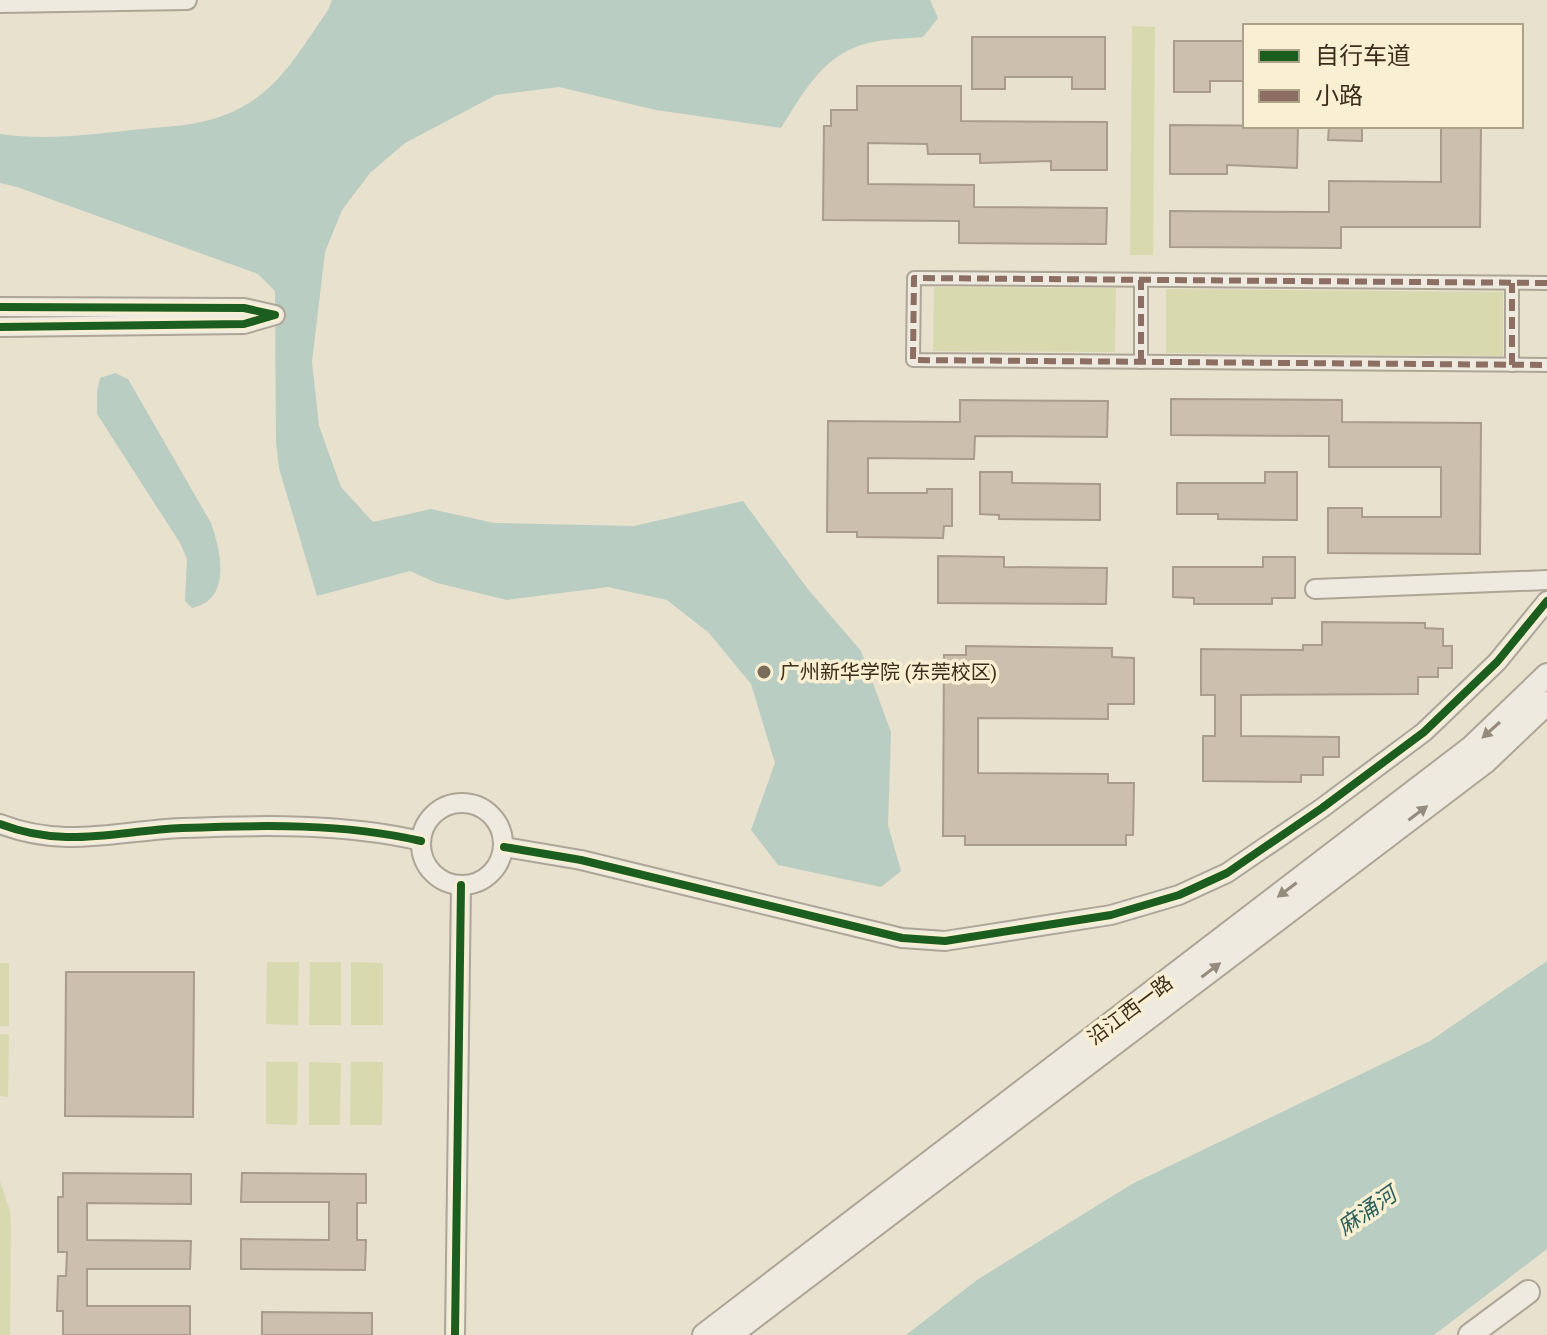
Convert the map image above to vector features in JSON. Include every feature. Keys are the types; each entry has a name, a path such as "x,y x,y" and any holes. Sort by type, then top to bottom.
{"street":[{"path":"0,3 187,0"},
{"path":"1547,283 914,278 913,360 1547,365"},
{"path":"1141,280 1141,362"},
{"path":"1512,283 1512,365"},
{"path":"0,307 244,308 275,315 244,324 0,327"},
{"path":"1315,589 1547,580"},
{"path":"504,847 581,860 902,938 945,941 1111,915 1179,895 1227,873 1322,808 1424,732 1497,662 1547,601"},
{"name":"沿江西一路","path":"704,1335 1472,747 1547,675"},
{"name":"沿江西一路","path":"730,1335 1485,762 1547,703"},
{"path":"467,803 491,814 501,829 504,847 493,871 479,882 461,885 435,875 424,860 421,841 426,823 440,809 467,803"},
{"path":"0,824 40,837 63,838 182,828 248,827 339,829 385,833 421,841"},
{"path":"455,1335 461,885"},
{"path":"1470,1335 1528,1292"}],"green space":[{"path":"1132,26 1155,27 1153,255 1130,255"},
{"path":"934,287 1116,288 1115,352 933,351"},
{"path":"1166,289 1503,292 1503,356 1166,353"},
{"path":"267,962 299,962 298,1025 266,1024"},
{"path":"310,962 341,962 341,1025 309,1025"},
{"path":"351,962 383,963 383,1025 351,1025"},
{"path":"0,963 9,963 9,1026 0,1026"},
{"path":"0,1034 9,1034 8,1097 0,1096"},
{"path":"266,1062 298,1062 297,1125 266,1124"},
{"path":"309,1062 341,1063 340,1125 309,1125"},
{"path":"351,1062 383,1062 382,1125 350,1125"},
{"path":"0,1181 10,1211 10,1335 0,1335"}],"water":[{"path":"332,0 930,0 938,18 923,37 884,40 847,51 814,79 781,128 656,110 559,87 496,95 405,143 370,173 342,210 325,252 312,362 319,426 341,487 373,522 431,509 494,523 634,526 743,501 807,588 861,651 891,732 888,825 901,871 881,887 778,865 751,830 775,763 751,684 709,633 667,600 608,587 507,600 437,583 410,571 317,596 279,468 276,442 275,291 258,274 0,183 0,134 53,137 176,126 229,114 242,107 269,87 288,67"},
{"path":"115,373 128,379 211,523 220,560 218,585 205,603 192,608 185,601 187,559 180,543 97,414 100,378"},
{"name":"麻涌河","path":"1547,961 1547,1249 1434,1335 906,1335 977,1280 1132,1184 1430,1041"}],"building":[{"path":"972,37 1105,37 1105,89 1072,89 1072,77 1005,77 1005,89 972,89"},
{"path":"1174,41 1243,41 1243,81 1210,81 1210,92 1174,92"},
{"path":"857,86 961,86 961,121 1107,122 1107,170 1051,170 1051,161 980,163 980,154 928,154 927,144 868,143 868,184 974,185 974,207 1107,208 1106,244 959,243 959,221 823,220 824,126 831,126 831,110 857,110"},
{"path":"1170,125 1298,128 1297,168 1227,165 1227,174 1170,174"},
{"path":"1329,128 1362,128 1362,141 1328,140"},
{"path":"1441,128 1481,128 1480,227 1341,227 1341,248 1170,247 1170,211 1329,212 1329,181 1441,182"},
{"path":"1171,399 1342,400 1342,422 1481,423 1480,554 1328,553 1328,508 1362,508 1362,517 1441,517 1441,467 1329,467 1329,436 1171,435"},
{"path":"960,400 1108,401 1107,437 975,436 974,459 868,458 868,493 927,493 927,489 952,489 952,526 944,526 943,538 857,537 857,532 827,532 828,421 960,422"},
{"path":"980,472 1012,472 1012,483 1100,484 1100,520 999,519 999,515 980,514"},
{"path":"1265,472 1297,472 1297,520 1218,519 1218,514 1177,514 1177,483 1265,483"},
{"path":"938,556 1004,557 1004,567 1107,568 1106,604 938,603"},
{"path":"1263,557 1295,557 1295,598 1272,598 1272,604 1194,604 1194,598 1173,597 1173,567 1263,567"},
{"path":"1322,622 1425,623 1425,628 1443,629 1443,646 1452,646 1452,668 1438,668 1438,677 1418,677 1418,694 1241,695 1241,736 1339,737 1339,757 1323,757 1323,775 1301,775 1301,782 1203,781 1203,736 1215,736 1215,695 1201,695 1201,649 1303,650 1303,645 1322,645"},
{"path":"966,646 1112,648 1112,657 1134,658 1134,704 1108,704 1108,719 978,718 978,773 1108,774 1108,783 1134,783 1133,835 1126,835 1126,845 965,845 965,836 943,836 944,655 966,655"},
{"path":"66,972 194,972 193,1117 65,1116"},
{"path":"63,1173 191,1174 191,1204 87,1203 87,1240 191,1241 190,1269 87,1269 87,1306 190,1306 190,1335 63,1335 63,1311 57,1311 58,1276 66,1276 67,1252 58,1252 58,1197 63,1197"},
{"path":"242,1173 366,1174 366,1203 357,1203 357,1240 366,1240 365,1270 241,1269 241,1239 329,1240 329,1202 241,1202"},
{"path":"262,1312 372,1313 372,1335 262,1335"}],"marked path":[{"path":"1547,283 914,278 913,360 1547,365"},
{"path":"1141,280 1141,362"},
{"path":"1512,283 1512,365"}],"cycle path":[{"path":"0,307 244,308 275,315 244,324 0,327"},
{"path":"504,847 581,860 902,938 945,941 1111,915 1179,895 1227,873 1322,808 1424,732 1497,662 1547,601"},
{"path":"0,824 46,836 68,837 182,828 272,826 362,831 421,841"},
{"path":"455,1335 461,885"}],"place":[{"name":"广州新华学院 (东莞校区)","path":"764,672"}]}
